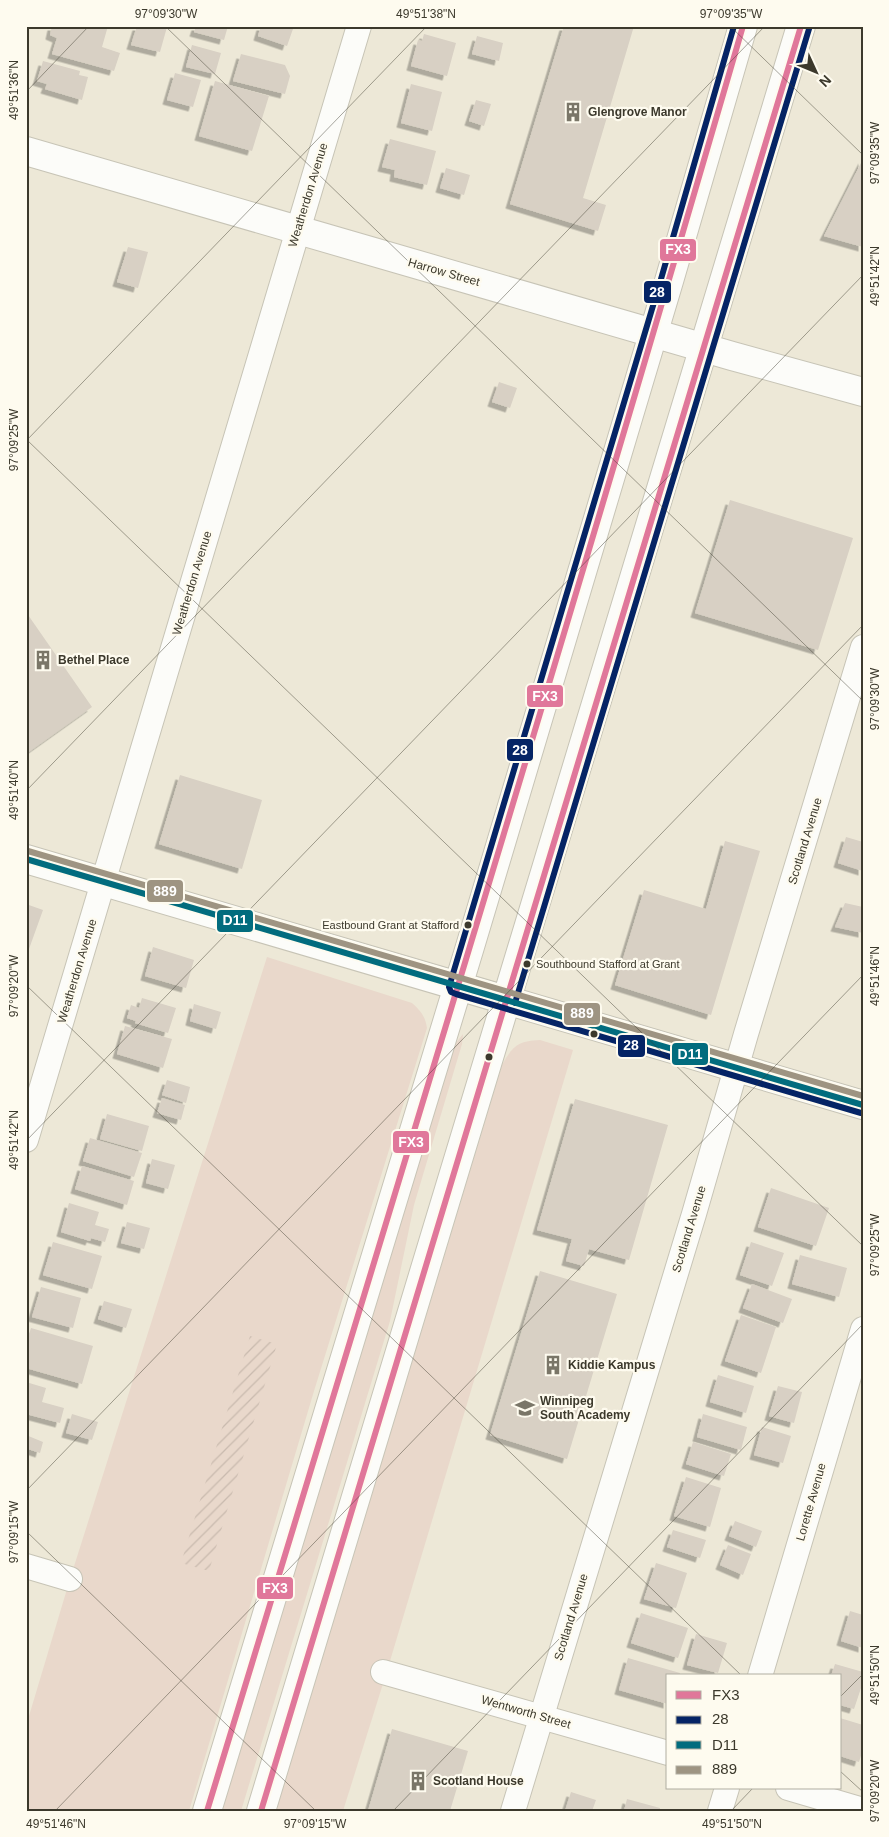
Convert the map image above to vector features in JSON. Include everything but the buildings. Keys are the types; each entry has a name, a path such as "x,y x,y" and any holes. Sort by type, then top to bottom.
{"main road":[{"path":"207,1811 458,986 654,333 743,26"},
{"path":"261,1811 801,26"},
{"name":"Harrow Street","path":"26,151 863,392"},
{"path":"26,859 863,1105"}],"street":[{"name":"Weatherdon Avenue","path":"26,1140 359,26"},
{"name":"Scotland Avenue","path":"513,1811 863,647"},
{"name":"Lorette Avenue","path":"761,1674 863,1329"},
{"path":"26,1566 70,1579"},
{"name":"Wentworth Street","path":"383,1672 666,1752"},
{"path":"720,1811 726,1790"},
{"path":"795,1790 863,1810"}],"shaded area":[{"path":"267,957 412,1003 422,1014 427,1028 314,1391 189,1811 26,1811 26,1726 70,1579"},
{"path":"463,1034 462,1044 414,1205 390,1321 241,1811 222,1811 455,1044"},
{"path":"540,1040 573,1050 387,1671 343,1811 276,1811 502,1065 516,1046 521,1043"},
{"path":"250,1336 277,1344 209,1571 181,1563"}],"transit line":[{"name":"28","path":"734,26 661,279 449,987 451,992 456,994 861,1113"},
{"name":"FX3","path":"207,1811 545,697 743,26"},
{"name":"FX3","path":"261,1811 801,26"},
{"name":"28","path":"515,1003 809,29"},
{"name":"889","path":"28,851 863,1096"},
{"name":"D11","path":"26,859 863,1105"}],"place":[{"name":"Glengrove Manor","path":"573,112"},
{"name":"Bethel Place","path":"43,660"},
{"name":"Eastbound Grant at Stafford","path":"468,925"},
{"name":"Southbound Stafford at Grant","path":"527,964"},
{"name":"Kiddie Kampus","path":"553,1365"},
{"name":"Winnipeg South Academy","path":"525,1408"},
{"name":"Scotland House","path":"418,1781"}]}
